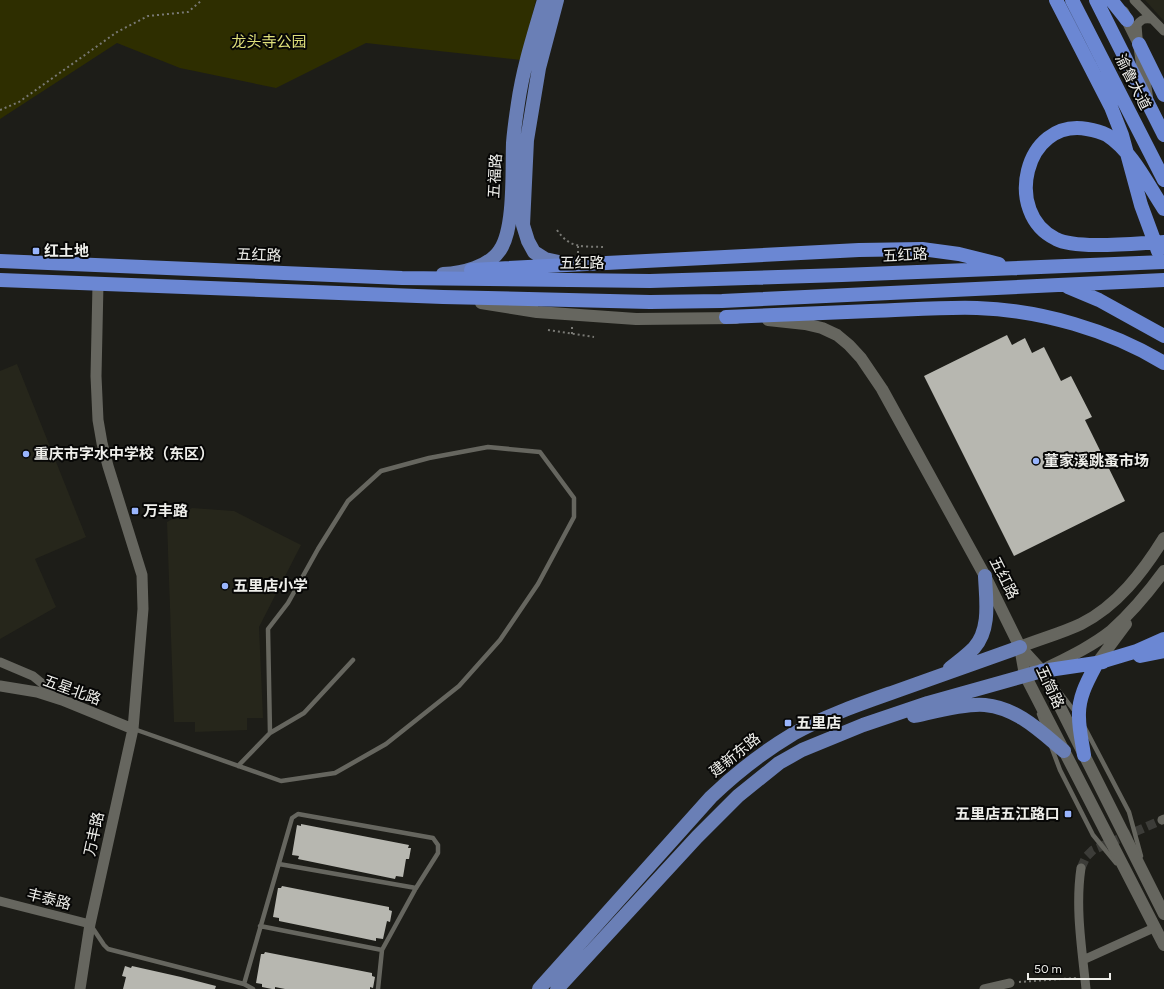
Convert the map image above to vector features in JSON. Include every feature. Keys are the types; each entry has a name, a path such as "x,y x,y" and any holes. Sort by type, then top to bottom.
{"highway":[{"path":"1056,0 1114,114 1122,135 1142,205 1164,267"},
{"name":"渝鲁大道","path":"1072,0 1164,180"},
{"name":"渝鲁大道","path":"1096,0 1162,132"},
{"path":"1111,0 1127,20"},
{"path":"1139,44 1164,95"},
{"path":"1164,209 1126,151 1106,135 1093,130 1077,128 1060,131 1046,138 1030,162 1026,178 1026,192 1029,209 1038,227 1056,240 1077,245 1164,242"},
{"path":"471,270 859,250 922,249 959,254 994,262 1048,278 1099,300 1164,336"},
{"name":"五红路","path":"0,261 402,278 650,281 834,276 1164,262"},
{"name":"五红路","path":"0,280 443,297 650,302 729,301 1164,280"},
{"path":"726,318 978,308 1030,313 1076,325 1119,339 1164,363"},
{"path":"1084,755 1079,716 1082,696 1087,681 1097,663 1137,651 1164,639"},
{"path":"1042,670 1134,658 1164,651"}],"main road":[{"name":"五福路","path":"402,278 452,274 471,270 490,260 500,251 506,239 510,225 513,140 518,102 524,68 544,0"},
{"name":"五福路","path":"557,0 539,68 527,140 523,225 528,241 534,252 545,260 556,263 580,265"},
{"name":"渝鲁大道","path":"1118,0 1139,44 1148,105"},
{"name":"五红路","path":"443,297 537,312 652,320 726,318 764,320 805,324 822,328 837,335 861,358 882,389 985,576 1020,647"},
{"path":"1020,647 1082,624 1106,608 1128,588 1150,561 1164,538"},
{"path":"1097,663 1164,571"},
{"path":"928,703 952,688 954,685 952,678 945,673 974,648 981,638 987,612 985,576"},
{"path":"557,989 697,837 738,796 779,763 802,750 863,725 928,703 1042,670 1080,651 1110,631 1144,599"},
{"name":"五简路","path":"1020,647 1042,670 1164,914"},
{"name":"五简路","path":"1020,647 1025,675 1164,944"},
{"name":"建新东路","path":"539,989 711,797 749,763 794,733 823,718 1020,647"},
{"path":"863,725 972,705 984,705 1009,711 1033,725 1064,751"}],"street":[{"path":"1134,0 1164,31"},
{"path":"1139,44 1137,25 1145,18 1152,19"},
{"name":"万丰路","path":"80,989 90,924 133,729 143,609 142,575 108,466 98,420 96,376 98,284"},
{"path":"0,662 34,676 62,700"},
{"name":"五星北路","path":"0,686 37,692 62,700 133,729"},
{"path":"1081,868 1079,881 1079,912 1086,989"},
{"name":"丰泰路","path":"0,900 90,924"},
{"path":"1083,960 1156,927"},
{"path":"984,989 1010,983"}],"lane":[{"path":"133,729 281,781 335,773 386,744 459,686 500,640 538,584 574,517 574,498 540,452 488,447 429,458 381,471 348,501 318,549 288,603 268,630 270,733"},
{"path":"238,766 270,733 304,713 353,660"},
{"path":"1042,670 1079,716 1129,812 1147,879"},
{"path":"1025,675 1060,770 1093,835 1132,882"},
{"path":"244,984 292,818 298,814 433,838 438,844 438,852 416,888 382,950 378,989"},
{"path":"279,864 416,888"},
{"path":"90,924 108,949 244,984 253,989"},
{"path":"260,926 382,950"}],"path":[{"path":"0,110 25,97 116,32 148,16 188,12 202,0"},
{"path":"557,230 562,237 572,244 578,246 602,247"},
{"path":"548,330 594,337"},
{"path":"1010,983 1085,977"}],"shaded area":[{"path":"1145,0 1164,0 1164,21"},
{"name":"重庆市字水中学校（东区）","path":"17,364 86,537 35,559 56,607 0,639 0,371"},
{"name":"五里店小学","path":"192,508 234,511 301,545 259,627 263,718 247,718 247,730 195,732 195,722 174,722 167,522"}],"green space":[{"name":"龙头寺公园","path":"0,0 536,0 521,60 366,43 276,88 180,68 117,43 0,119"}],"building":[{"name":"董家溪跳蚤市场","path":"1007,335 1012,345 1025,338 1032,353 1044,347 1061,381 1071,376 1092,417 1085,420 1125,501 1014,556 924,376"},
{"path":"301,824 409,845 408,848 411,848 409,859 406,859 403,877 396,876 395,879 298,859 299,856 292,855 297,825 301,826"},
{"path":"282,886 389,907 389,910 392,911 390,922 387,921 383,939 376,938 376,941 279,921 279,918 273,917 278,888 281,888"},
{"path":"265,952 372,973 372,976 375,977 373,988 285,989 275,987 275,989 272,989 262,987 262,984 256,983 261,954 264,954"},
{"path":"125,966 131,968 132,966 216,986 215,989 123,989 126,977 122,976"}],"tunnel":[{"path":"1081,868 1086,857 1093,850 1162,820"}],"place":[{"name":"红土地","path":"36,251"},
{"name":"重庆市字水中学校（东区）","path":"26,454"},
{"name":"董家溪跳蚤市场","path":"1036,461"},
{"name":"万丰路","path":"135,511"},
{"name":"五里店小学","path":"225,586"},
{"name":"五里店","path":"788,723"},
{"name":"五里店五江路口","path":"1068,814"}]}
